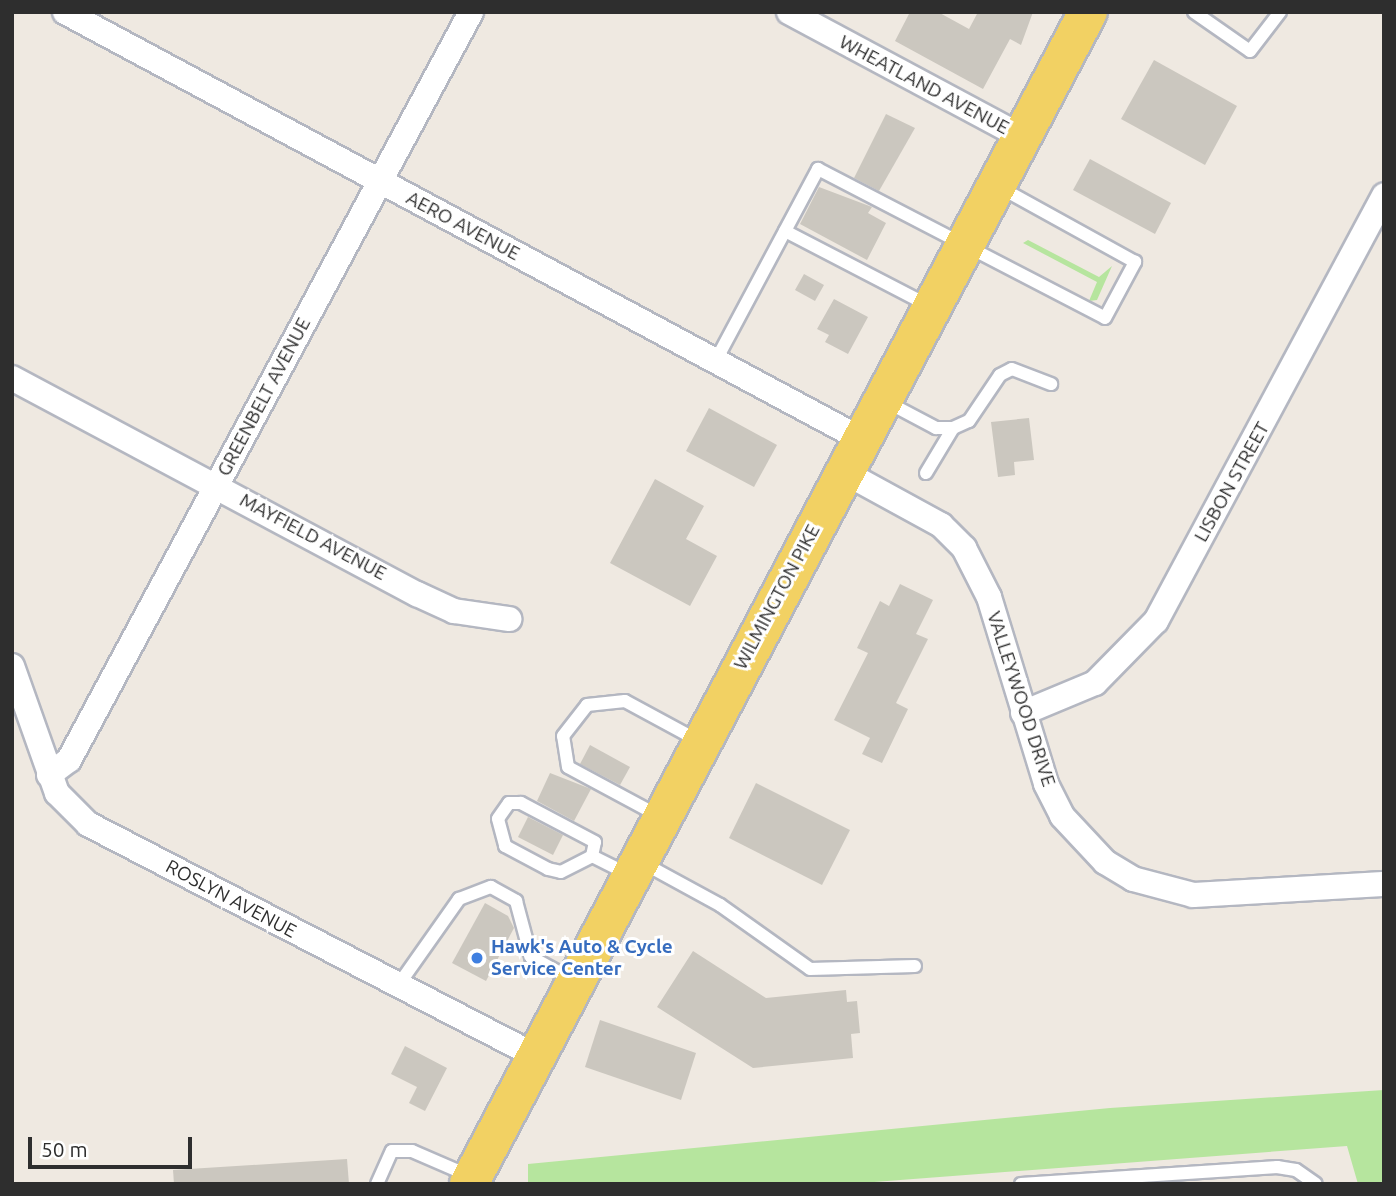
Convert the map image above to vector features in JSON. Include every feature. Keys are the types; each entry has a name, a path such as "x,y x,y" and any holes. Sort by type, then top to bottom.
{"main road":[{"name":"WILMINGTON PIKE","path":"471,1180 632,867 1088,12"}],"street":[{"name":"AERO AVENUE","path":"65,12 715,362 853,456"},
{"name":"GREENBELT AVENUE","path":"49,775 69,760 471,12"},
{"name":"WHEATLAND AVENUE","path":"789,12 1022,137"},
{"name":"LISBON STREET","path":"1023,713 1095,683 1150,628 1384,195"},
{"name":"MAYFIELD AVENUE","path":"12,378 454,611 509,619"},
{"name":"VALLEYWOOD DRIVE","path":"853,456 941,524 964,548 989,597 1023,713 1062,816 1084,844 1133,879 1193,895 1384,884"},
{"name":"ROSLYN AVENUE","path":"12,666 49,775 71,811 88,824 397,988 534,1055"}],"lane":[{"path":"1194,12 1251,51 1280,12"},
{"path":"715,362 818,169 966,242 1105,318 1135,262 996,186"},
{"path":"785,231 931,307"},
{"path":"882,399 936,428 953,428 969,421 1000,374 1012,369 1051,384"},
{"path":"926,472 953,428"},
{"path":"659,816 568,767 563,736 587,705 625,701 699,741"},
{"path":"592,856 595,842 521,803 509,803 498,819 505,846 561,872 592,856 632,867 720,905 810,969 915,966"},
{"path":"397,988 426,941 474,888 491,887 516,901 524,917 522,938 531,957 573,980"},
{"path":"377,1184 392,1151 412,1151 471,1180"},
{"path":"1021,1184 1278,1167 1296,1170 1316,1184"}],"green space":[{"path":"1028,240 1099,277 1112,266 1097,300 1089,301 1097,282 1023,243"},
{"path":"1384,1090 1384,1184 1358,1184 1347,1146 848,1184 528,1184 528,1164 1110,1108"}],"building":[{"path":"910,12 938,12 969,29 978,12 1033,12 1021,45 1010,39 983,89 895,41"},
{"path":"1154,60 1237,106 1205,165 1121,119"},
{"path":"886,114 915,128 879,191 854,178"},
{"path":"1090,159 1171,203 1155,234 1073,190"},
{"path":"819,187 872,207 868,213 886,223 867,260 800,224"},
{"path":"804,274 824,285 815,301 795,290"},
{"path":"834,299 868,317 848,354 825,342 829,335 817,329"},
{"path":"709,408 777,445 754,487 686,451"},
{"path":"1029,418 1034,460 1014,462 1015,475 998,477 991,422"},
{"path":"655,479 704,506 686,539 717,556 690,606 610,563"},
{"path":"900,584 933,600 916,634 928,639 896,703 908,709 882,763 862,754 870,738 834,720 868,653 857,648 880,601 889,606"},
{"path":"590,745 630,767 620,785 580,764"},
{"path":"550,773 591,789 574,821 537,801"},
{"path":"756,783 850,830 822,885 729,838"},
{"path":"528,817 563,835 553,855 518,837"},
{"path":"485,903 508,916 514,928 486,981 452,963"},
{"path":"693,951 766,998 846,990 847,1002 857,1001 860,1033 851,1034 853,1058 753,1068 657,1007"},
{"path":"600,1020 696,1053 681,1100 585,1067"},
{"path":"405,1046 447,1068 425,1111 409,1103 417,1087 391,1074"},
{"path":"347,1159 349,1184 174,1184 173,1170"}],"place":[{"name":"Hawk's Auto & Cycle Service Center","path":"477,958"}]}
